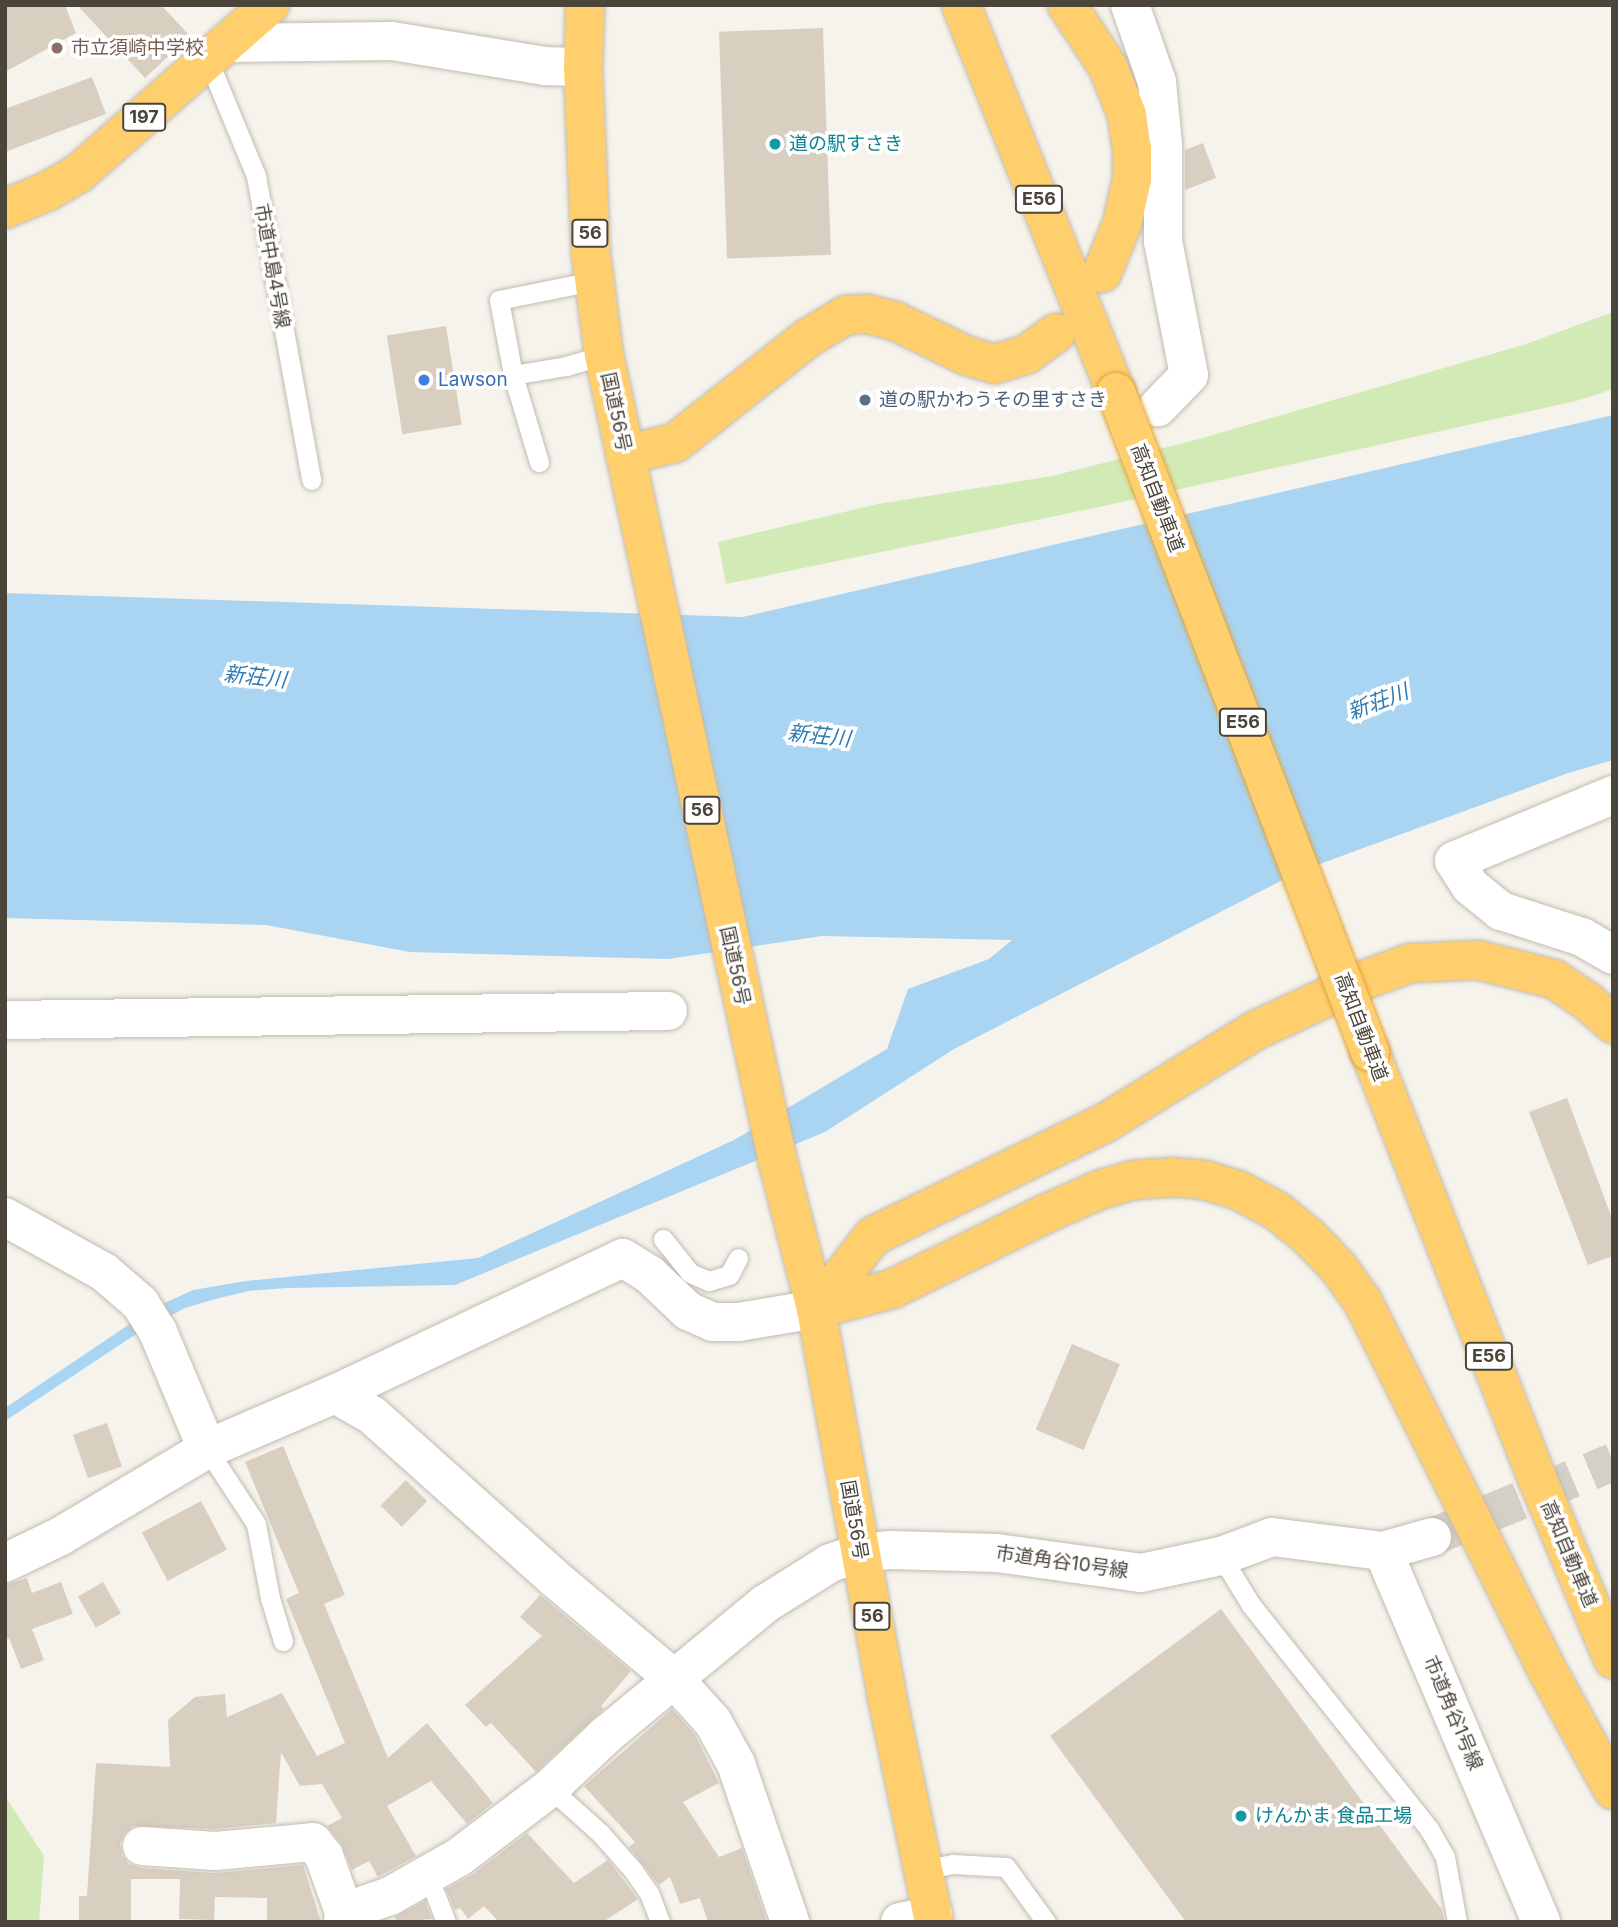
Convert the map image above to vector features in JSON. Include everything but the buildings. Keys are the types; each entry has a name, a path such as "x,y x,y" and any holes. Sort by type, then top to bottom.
{"highway":[{"name":"197","path":"5,209 48,191 78,174 270,5"},
{"name":"国道56号","path":"585,5 583,67 593,281 604,355 778,1162 816,1309 922,1870 922,1920"},
{"name":"高知自動車道","path":"961,5 1116,392 1538,1480 1613,1659"},
{"path":"1067,5 1108,67 1127,115 1132,149 1132,180 1122,224 1102,274"},
{"path":"625,456 676,443 806,339 846,315 867,314 895,321 967,356 995,364 1027,354 1056,332"},
{"path":"816,1309 873,1236 1105,1123 1256,1030 1364,980 1411,963 1478,960 1554,979 1587,1001 1613,1024"},
{"path":"816,1309 892,1289 1045,1214 1098,1191 1133,1180 1172,1177 1205,1180 1240,1191 1277,1211 1309,1237 1338,1267 1363,1302 1546,1668 1613,1790"}],"street":[{"path":"1130,5 1157,82 1163,144 1163,241 1189,375 1158,407"},
{"path":"218,51 392,40 545,66 583,67"},
{"path":"1613,795 1454,861 1470,886 1501,911 1582,937 1613,955"},
{"path":"5,1020 668,1011"},
{"path":"5,1217 104,1272 140,1303 158,1332 207,1449"},
{"path":"5,1563 59,1537 207,1449 335,1394 623,1258 649,1274 688,1311 713,1322 739,1322 816,1309"},
{"path":"335,1394 372,1415 553,1577 673,1678 713,1723 736,1764 790,1922"},
{"name":"市道角谷10号線","path":"343,1917 428,1876 550,1788 673,1678 765,1604 830,1563 860,1553 891,1550 997,1553 1140,1573 1221,1556 1272,1537 1384,1551"},
{"path":"1384,1551 1432,1537"},
{"name":"市道角谷1号線","path":"1384,1551 1541,1922"},
{"path":"142,1846 215,1851 313,1842 324,1856 343,1917"}],"lane":[{"name":"市道中島4号線","path":"218,51 256,176 311,480"},
{"path":"539,461 513,375 499,300 593,281"},
{"path":"513,375 566,366 604,355"},
{"path":"663,1239 690,1273 709,1281 729,1275 738,1258"},
{"path":"207,1449 256,1524 270,1598 283,1641"},
{"path":"1221,1556 1251,1605 1429,1829 1445,1857 1457,1922"},
{"path":"550,1788 601,1834 632,1869 649,1893 660,1922"},
{"path":"922,1870 953,1864 1006,1867 1046,1922"},
{"path":"428,1876 446,1922"}],"green space":[{"path":"1613,312 1613,389 1580,400 1099,507 726,584 718,542 878,504 1052,476 1199,439 1523,345"},
{"path":"5,1796 44,1856 39,1922 5,1922"}],"water":[{"name":"新荘川","path":"1613,415 1613,760 1568,773 1298,872 954,1049 825,1132 455,1285 249,1291 185,1308 133,1336 5,1421 5,1408 152,1309 193,1290 246,1281 478,1258 734,1140 887,1049 908,989 989,959 1012,940 822,936 668,959 410,952 266,925 5,918 5,593 743,617"}],"tunnel":[{"path":"1432,1537 1613,1462"}],"place":[{"name":"市立須崎中学校","path":"57,48"},
{"name":"道の駅すさき","path":"775,144"},
{"name":"Lawson","path":"424,380"},
{"name":"道の駅かわうその里すさき","path":"865,400"},
{"name":"けんかま 食品工場","path":"1241,1816"}]}
